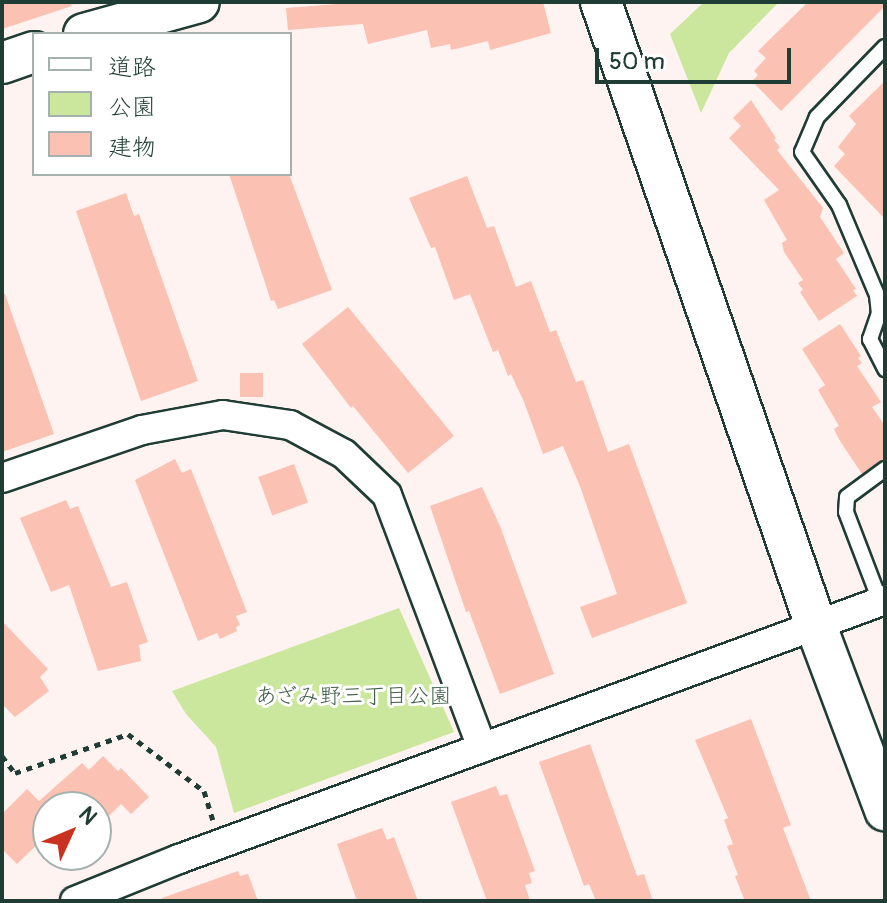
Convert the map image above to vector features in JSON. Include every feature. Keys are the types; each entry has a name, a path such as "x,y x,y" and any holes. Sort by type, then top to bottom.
{"street":[{"path":"91,32 199,2"},
{"path":"601,2 816,626 885,810"},
{"path":"2,63 32,53"},
{"path":"2,478 142,430 223,415 290,425 344,454 387,495 482,748"},
{"path":"75,901 220,844 882,600"}],"lane":[{"path":"885,47 817,117 802,152 839,205 877,295 879,313 870,339 885,369"},
{"path":"882,600 846,512 847,497 885,469"}],"path":[{"path":"2,756 15,773 128,734 204,791 220,844"}],"green space":[{"path":"704,2 779,2 729,53 701,113 670,34"},
{"name":"あざみ野三丁目公園","path":"399,608 454,732 234,813 216,747 186,714 172,691"}],"building":[{"path":"2,2 71,2 72,6 2,29"},
{"path":"362,2 543,2 551,33 490,50 488,41 451,50 450,44 431,48 427,30 368,44 363,24 288,30 286,8"},
{"path":"808,2 885,2 885,6 781,111 752,81 758,75 754,71 766,58 758,51"},
{"path":"885,81 885,219 834,166 845,154 838,147 856,124 849,116"},
{"path":"751,100 776,138 774,140 780,147 777,150 823,208 820,217 844,253 836,259 856,289 853,290 857,296 819,321 800,292 803,290 798,283 803,280 784,252 782,243 787,240 764,200 779,190 729,138 741,126 733,118"},
{"path":"230,176 290,176 332,290 278,309 274,300 271,301"},
{"path":"467,176 487,228 494,226 516,287 531,281 550,332 556,330 576,382 583,380 608,452 629,444 687,603 592,638 580,607 617,594 581,489 563,446 543,454 524,402 511,374 508,376 498,350 493,352 470,294 454,300 435,247 431,248 409,198"},
{"path":"126,193 134,216 139,214 198,381 141,401 76,211"},
{"path":"2,294 5,294 54,434 2,452"},
{"path":"348,307 454,436 408,473 353,406 351,408 302,344"},
{"path":"840,324 861,356 858,358 862,363 857,366 881,402 872,407 885,426 885,459 862,474 834,429 839,426 818,390 825,385 802,349"},
{"path":"240,373 263,373 263,397 240,397"},
{"path":"175,459 182,473 191,469 247,612 236,616 240,625 236,627 237,631 220,639 217,633 198,641 135,480"},
{"path":"294,464 308,503 272,516 258,477"},
{"path":"482,487 500,526 554,674 500,694 469,611 466,612 430,506"},
{"path":"66,500 70,509 78,506 111,587 127,582 148,642 139,645 141,661 98,671 69,585 51,592 20,518"},
{"path":"2,621 48,669 40,677 49,691 15,717 2,704"},
{"path":"751,719 791,825 783,828 811,901 745,901 735,876 738,875 727,846 733,844 724,820 728,818 695,740"},
{"path":"590,744 637,876 644,874 653,901 596,901 589,884 584,886 539,762"},
{"path":"103,756 118,771 121,768 149,797 131,814 121,804 112,813 112,791 50,791 82,763 89,770"},
{"path":"496,786 500,796 507,794 535,871 529,873 532,883 525,885 530,901 487,901 451,802"},
{"path":"27,789 32,794 32,849 17,864 2,849 2,814"},
{"path":"382,828 387,840 394,837 418,901 357,901 337,844"},
{"path":"238,871 240,876 248,874 258,901 163,901 162,898"}]}
